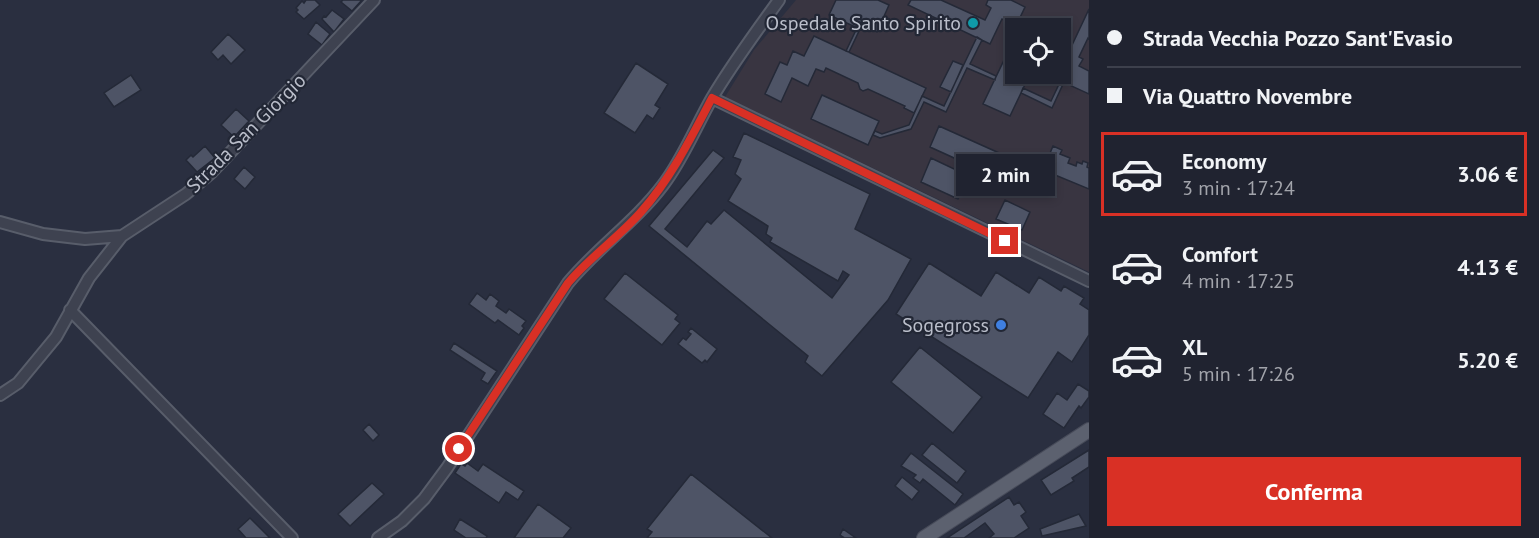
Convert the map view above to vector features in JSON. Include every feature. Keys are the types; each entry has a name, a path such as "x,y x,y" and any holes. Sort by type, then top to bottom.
{"main road":[{"path":"924,538 1089,430"}],"street":[{"name":"Strada San Giorgio","path":"0,396 18,383 34,366 56,337 80,292 107,252 122,236 186,194 212,173 374,0"},
{"path":"378,538 402,521 430,491 580,268 639,214 664,183 712,98 752,36 779,0"},
{"path":"712,98 1089,281"},
{"path":"0,222 43,234 85,239 122,236"},
{"path":"72,306 292,538"}],"shaded area":[{"path":"796,0 1089,0 1089,272 725,97 754,50"}],"building":[{"path":"306,0 315,0 320,5 304,19 296,12 298,10 296,8"},
{"path":"343,0 362,0 352,11 341,2"},
{"path":"836,0 878,0 889,5 877,32 864,25 862,30 829,15"},
{"name":"Ospedale Santo Spirito","path":"911,0 941,0 985,20 991,8 986,5 988,0 1011,0 1025,7 1020,18 1002,19 990,44 908,5"},
{"path":"1089,9 1089,39 1079,57 1083,59 1079,66 1089,71 1089,94 1067,84 1071,84 1071,47"},
{"path":"332,10 344,19 334,32 322,19"},
{"path":"316,22 330,34 322,45 308,34"},
{"path":"857,28 860,29 849,52 846,51"},
{"path":"228,34 245,50 231,64 223,55 218,60 211,52"},
{"path":"814,36 926,88 914,113 904,108 905,106 868,89 863,91 858,83 826,68 824,72 816,69 808,86 792,78 781,102 765,94 780,62 787,65 793,51 804,56"},
{"path":"977,37 982,40 970,64 996,76 995,80 967,68 946,112 924,102 911,129 880,138 873,135 875,131 882,134 909,125 922,96 944,106"},
{"path":"1005,58 1005,84 1025,84 1010,116 983,104"},
{"path":"953,61 963,65 951,92 940,87"},
{"path":"636,63 668,84 655,105 660,108 653,119 647,115 635,133 604,113"},
{"path":"131,75 141,90 114,107 104,93"},
{"path":"1059,84 1063,84 1052,108 1021,93 1023,88 1051,101"},
{"path":"822,95 879,121 868,145 811,119"},
{"path":"236,109 249,121 234,137 221,125"},
{"path":"939,126 1017,161 1002,195 982,185 987,173 930,147"},
{"path":"744,133 870,194 855,229 911,259 888,300 822,376 805,362 808,356 649,226 713,150 724,158 665,229 687,247 707,221 711,224 724,210 832,298 849,275 843,271 838,281 770,242 772,238 766,234 768,226 728,201 741,179 735,174 741,160 733,157"},
{"path":"205,146 215,158 197,172 186,160"},
{"path":"1053,146 1062,150 1060,154 1070,158 1068,163 1076,166 1077,162 1088,163 1089,189 1043,170"},
{"path":"931,158 969,176 958,199 921,182"},
{"path":"244,167 255,177 245,189 234,179"},
{"path":"1005,200 1030,212 1022,230 996,219"},
{"name":"Sogegross","path":"929,263 981,296 996,272 1029,293 1039,277 1061,291 1064,286 1084,298 1080,304 1089,310 1089,335 1072,362 1058,352 1028,398 896,314"},
{"path":"625,273 678,315 675,319 680,323 662,345 604,299"},
{"path":"477,293 486,300 490,294 499,301 496,306 506,313 509,309 526,321 519,335 498,320 495,323 469,304"},
{"path":"691,328 717,349 707,362 705,360 702,363 678,344 691,334 688,332"},
{"path":"454,343 497,371 488,384 481,380 485,373 450,350"},
{"path":"920,347 982,397 953,433 891,382"},
{"path":"1078,384 1089,391 1089,397 1081,408 1079,406 1064,428 1043,414 1057,393 1067,400"},
{"path":"369,424 379,435 373,441 363,430"},
{"path":"932,443 966,471 957,483 922,455"},
{"path":"1089,450 1089,467 1072,478 1074,481 1051,495 1041,480"},
{"path":"911,453 963,494 955,505 923,479 920,483 913,478 916,475 901,466"},
{"path":"467,463 478,471 483,464 524,491 518,500 506,492 499,503 455,473 461,464 465,466"},
{"path":"691,474 772,538 647,538 652,532 647,529"},
{"path":"902,477 919,491 912,500 895,486"},
{"path":"372,483 384,494 350,526 338,514"},
{"path":"1009,497 1014,505 1019,502 1026,512 1021,516 1029,528 1014,538 989,538 994,534 985,523 964,538 947,538"},
{"path":"538,504 571,528 563,538 514,538"},
{"path":"1079,514 1086,526 1042,536 1040,529"},
{"path":"250,518 270,538 246,538 238,529"},
{"path":"460,519 487,536 486,538 466,538 454,530"},
{"path":"843,529 856,538 841,538"}],"place":[{"name":"Ospedale Santo Spirito","path":"973,23"},
{"name":"Sogegross","path":"1001,325"}],"route":[{"path":"459,449 568,283 580,268 597,255 639,214 664,183 712,98 1005,241"}]}
